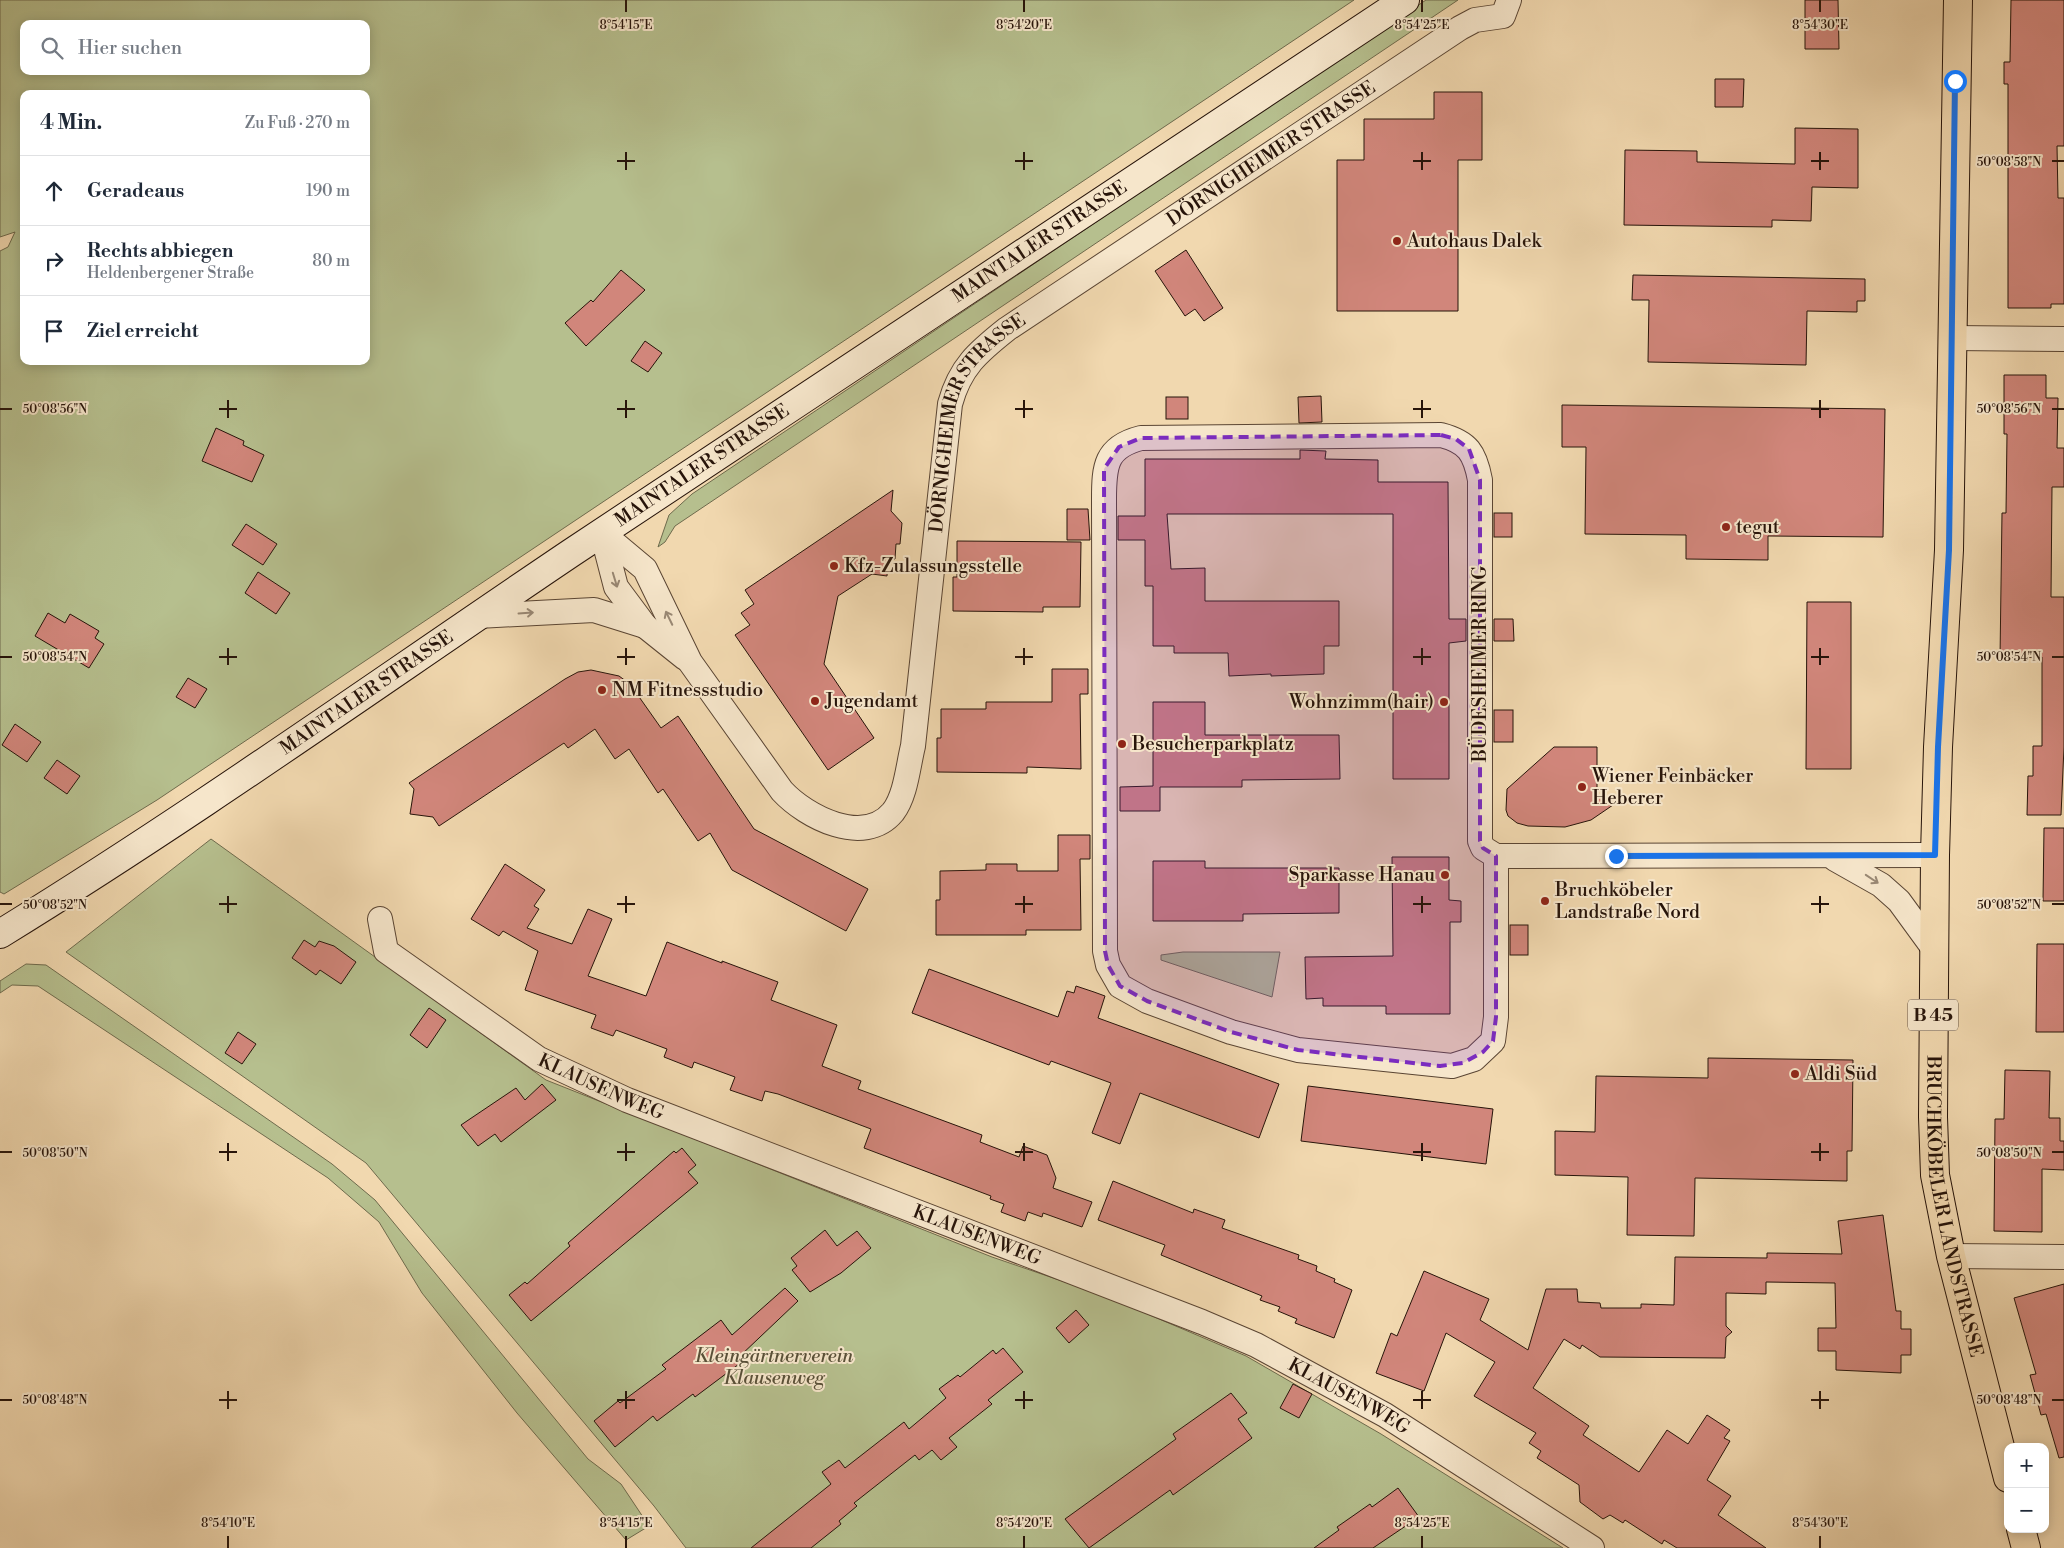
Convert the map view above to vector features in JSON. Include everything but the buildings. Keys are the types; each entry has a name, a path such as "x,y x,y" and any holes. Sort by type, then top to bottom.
{"main road":[{"name":"MAINTALER STRASSE","path":"0,934 102,872 203,805 478,616 1405,0"},
{"name":"BRUCHKÖBELER LANDSTRASSE","path":"1958,0 1949,550 1938,747 1935,855 1933,1118 1935,1175 1951,1256 2004,1462"},
{"path":"2022,1533 2026,1548"}],"street":[{"name":"DÖRNIGHEIMER STRASSE","path":"602,533 645,569 690,662 782,792 793,804 823,821 841,826 864,826 885,820 894,810 900,796 913,746 950,404 955,385 964,368 982,348 1006,329 1460,28 1506,8"},
{"path":"1953,338 2064,340"},
{"name":"BÜDESHEIMER RING","path":"1441,435 1456,439 1469,448 1476,463 1480,480 1480,841 1482,848 1496,856 1496,1017 1493,1041 1474,1060 1463,1064 1440,1066 1298,1050 1271,1044 1231,1032 1147,1001 1120,986 1108,965 1105,951 1104,557 1104,470 1110,456 1119,447 1128,441 1141,438 1441,435"},
{"name":"DÖRNIGHEIMER STRASSE","path":"602,533 616,587 645,626 690,662"},
{"name":"DÖRNIGHEIMER STRASSE","path":"478,616 594,610 645,626"},
{"path":"1496,856 1935,855"},
{"path":"1829,856 1866,874 1881,885 1899,901 1934,949"},
{"name":"KLAUSENWEG","path":"380,919 386,951 521,1047 562,1072 627,1100 1202,1322 1256,1345 1385,1415 1592,1548"},
{"path":"1951,1256 2064,1257"}],"highlighted area":[{"path":"1441,435 1456,439 1469,449 1480,480 1480,841 1483,848 1496,856 1496,1017 1493,1041 1483,1052 1463,1063 1440,1066 1298,1050 1231,1032 1147,1001 1120,986 1108,965 1105,951 1104,469 1119,447 1141,438"}],"green space":[{"path":"0,0 1354,0 157,800 4,894 0,892 0,251 8,247 15,232 0,237"},
{"path":"1426,0 1458,0 675,526 665,542 658,547 669,515 692,494"},
{"name":"Kleingärtnerverein Klausenweg","path":"211,839 546,1080 992,1257 1103,1295 1246,1356 1381,1434 1563,1548 686,1548 654,1506 366,1163 66,952"},
{"path":"1183,952 1280,952 1272,997 1161,960 1161,955"},
{"path":"26,964 46,965 332,1164 375,1200 588,1459 621,1484 649,1526 626,1540 517,1413 422,1293 379,1222 328,1178 38,986 12,985 0,993 0,981"}],"place":[{"name":"Autohaus Dalek","path":"1397,241"},
{"name":"tegut","path":"1726,527"},
{"name":"Kfz-Zulassungsstelle","path":"834,566"},
{"name":"NM Fitnessstudio","path":"602,690"},
{"name":"Jugendamt","path":"815,701"},
{"name":"Wohnzimm(hair)","path":"1444,702"},
{"name":"Besucherparkplatz","path":"1122,744"},
{"name":"Wiener Feinbäcker Heberer","path":"1582,787"},
{"name":"Sparkasse Hanau","path":"1445,875"},
{"name":"Bruchköbeler Landstraße Nord","path":"1545,901"},
{"name":"Aldi Süd","path":"1795,1074"}],"route":[{"path":"1616,856 1935,855 1938,747 1949,550 1955,81"}]}
